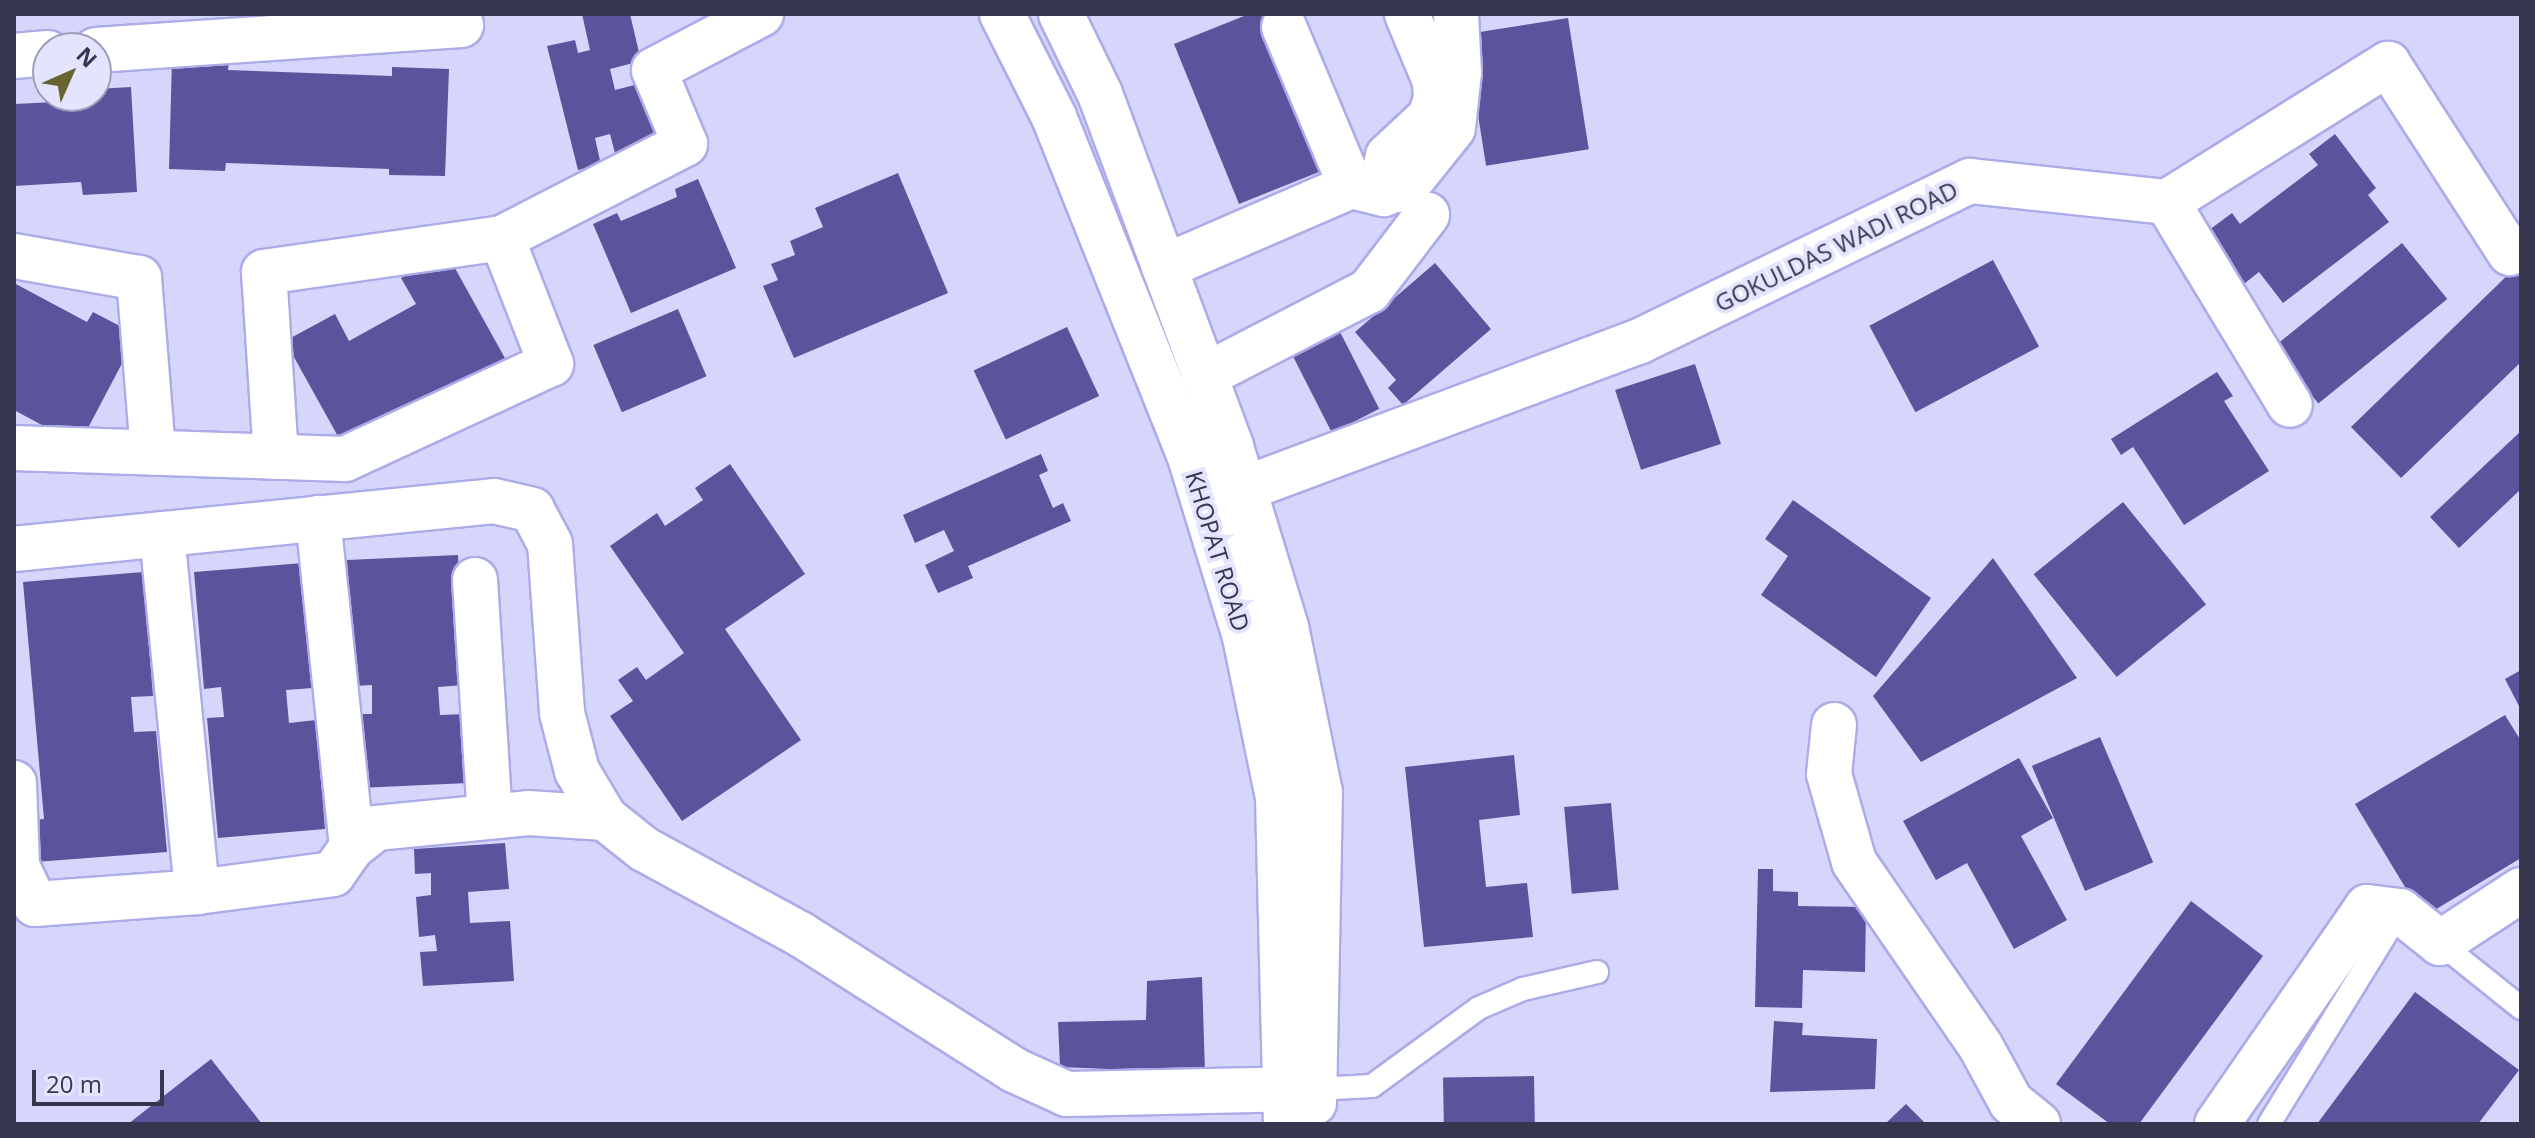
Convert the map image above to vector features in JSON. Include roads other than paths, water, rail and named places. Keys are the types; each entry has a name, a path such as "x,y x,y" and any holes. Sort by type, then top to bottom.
{"street":[{"path":"276,457 264,272 502,238 685,144 654,70 761,14"},
{"name":"KHOPAT ROAD","path":"1002,14 1054,117 1191,460 1245,637 1278,798 1301,1107"},
{"name":"KHOPAT ROAD","path":"1061,14 1100,94 1164,267 1244,489 1286,627 1320,792 1301,1107"},
{"path":"1407,14 1435,81 1436,99 1430,117 1388,156 1386,166 1412,202"},
{"path":"1204,376 1369,291 1412,202 1453,128 1459,72 1456,14"},
{"path":"112,49 461,25"},
{"path":"1284,27 1351,186"},
{"path":"2290,405 2167,202 2388,64 2510,253"},
{"name":"GOKULDAS WADI ROAD","path":"1244,489 1638,342 1970,181 2167,202"},
{"path":"1164,267 1351,186 1412,202"},
{"path":"14,448 345,459 551,364 502,238"},
{"path":"14,256 139,278 153,452"},
{"path":"14,549 494,501 532,510 550,544 557,583 562,713 577,771 605,818 644,849 800,934 1014,1070 1067,1094 1301,1107"},
{"path":"318,518 352,847"},
{"path":"162,534 197,892"},
{"path":"475,580 490,817"},
{"path":"1834,725 1829,774 1854,862 1981,1047 2011,1102 2038,1124"},
{"path":"14,783 17,866 35,904 197,892 333,874 352,847 376,828 490,817 605,818"},
{"path":"2217,1124 2367,907 2400,911 2440,943 2521,890"}],"lane":[{"path":"2269,1124 2400,911"},
{"path":"2440,943 2519,1004"},
{"path":"1301,1107 1372,1086 1479,1008 1523,989 1597,972"}]}
